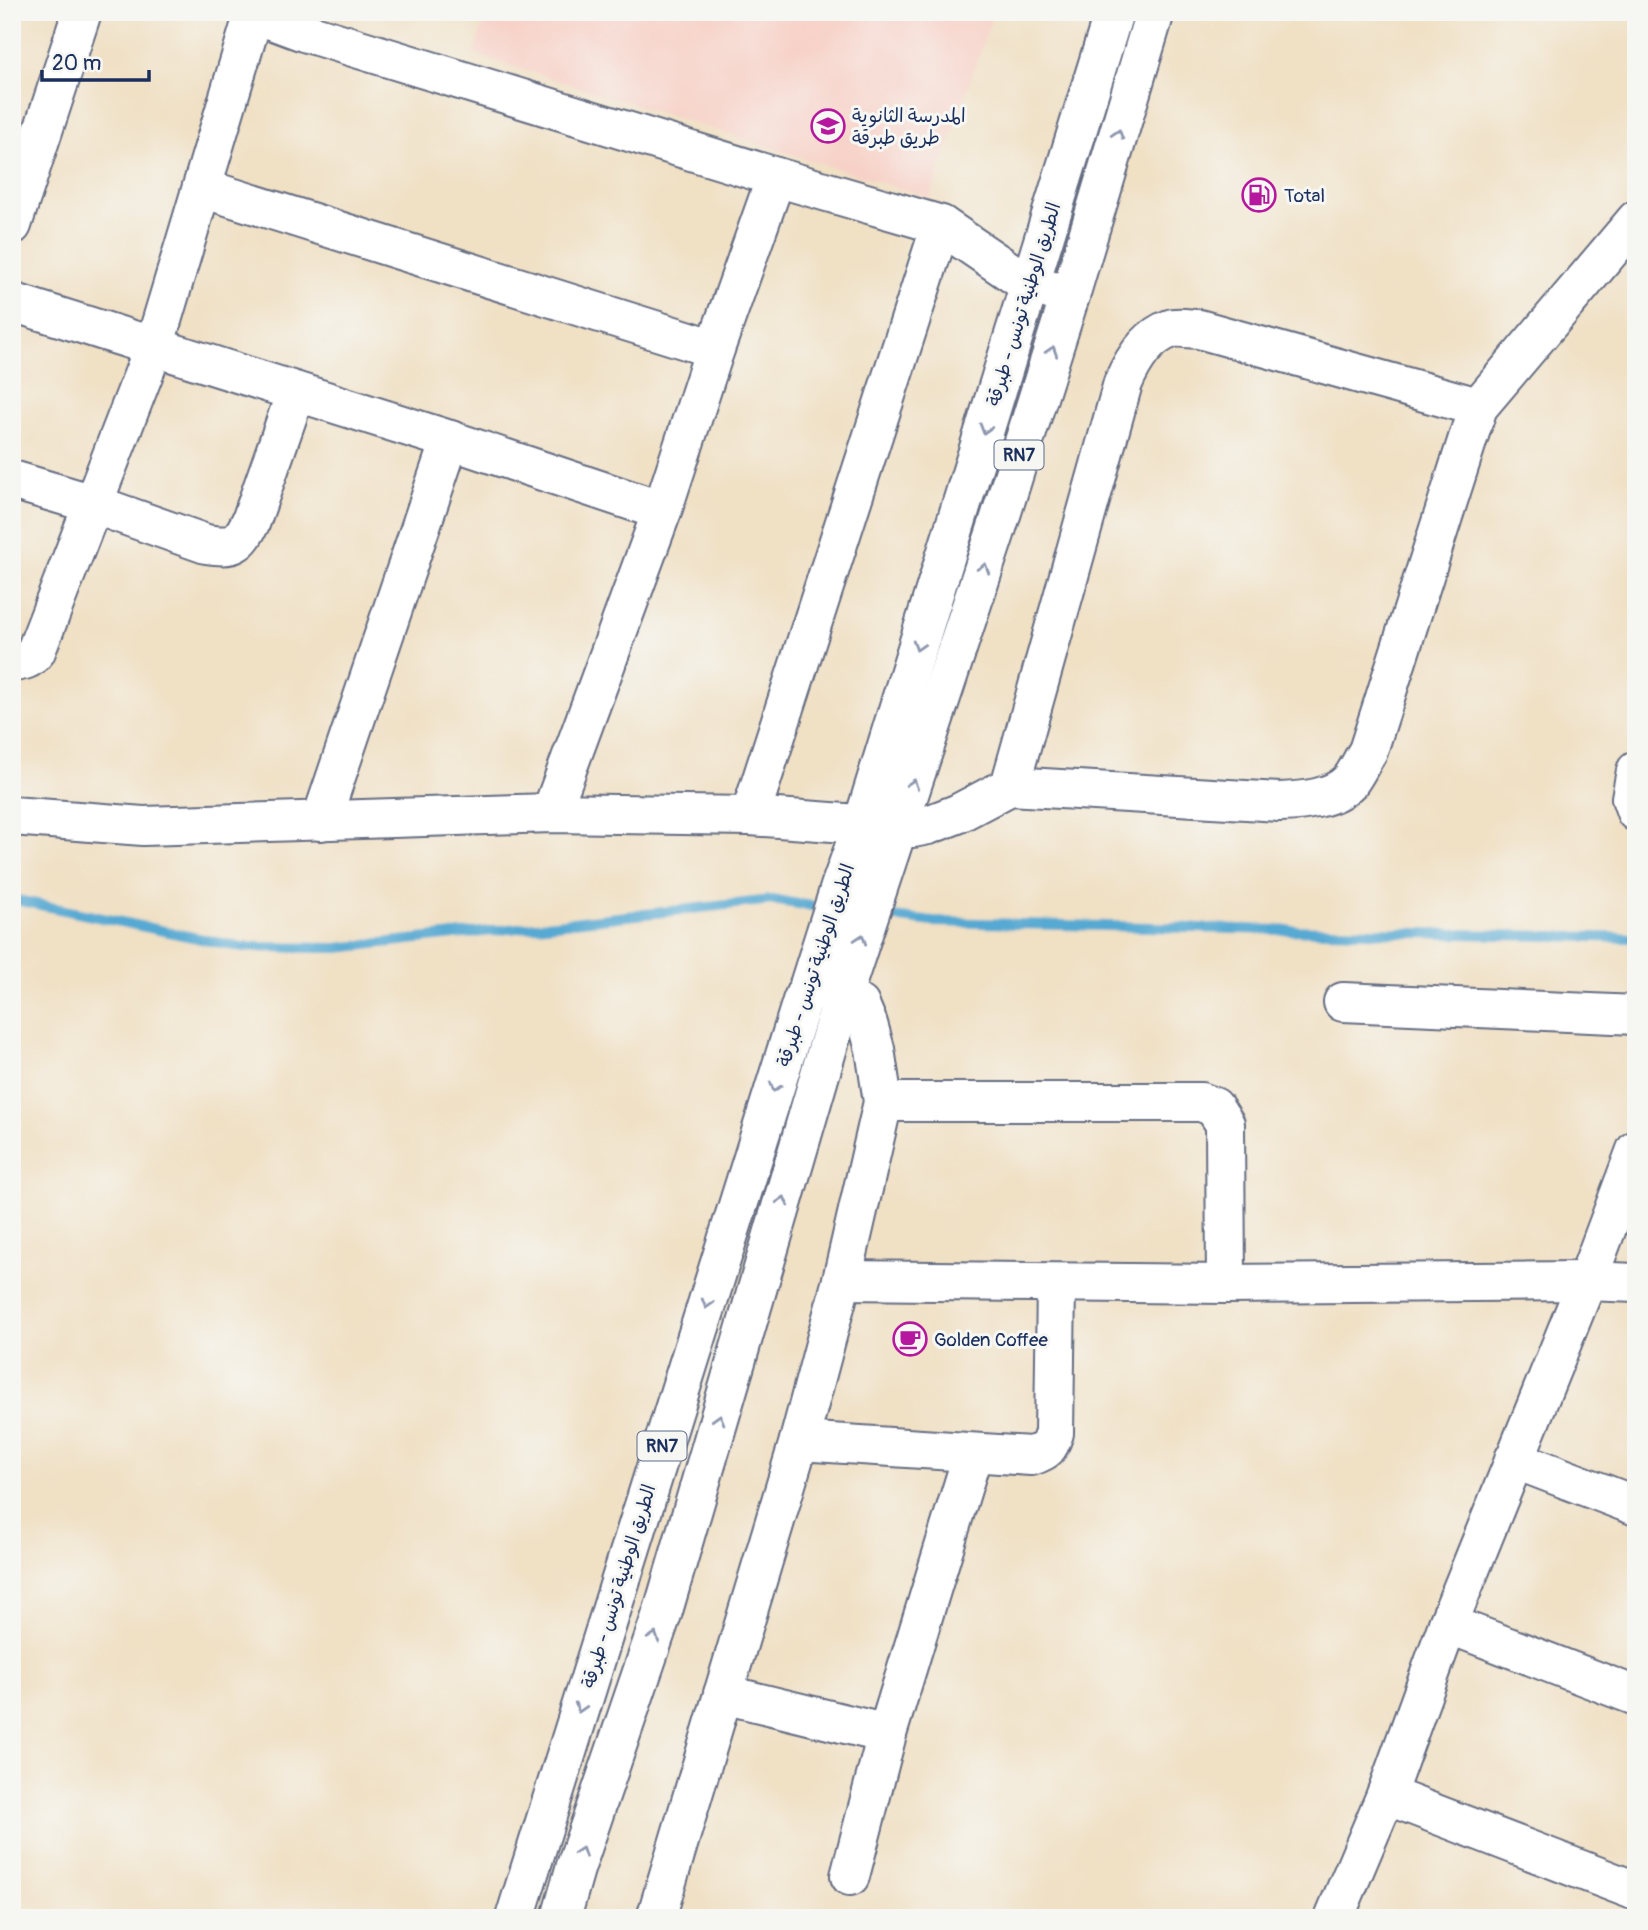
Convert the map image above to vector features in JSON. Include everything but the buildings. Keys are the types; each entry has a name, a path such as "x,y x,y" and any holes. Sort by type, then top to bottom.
{"street":[{"path":"12,225 82,12"},
{"name":"الطريق الوطنية تونس - طبرقة","path":"881,825 1028,284 1114,12"},
{"name":"الطريق الوطنية تونس - طبرقة","path":"561,1918 575,1869 663,1611 828,985 857,891 995,534 1155,12"},
{"path":"12,662 24,661 36,651 154,347 252,13 307,22 776,177 941,225 1028,284 1070,296"},
{"path":"551,813 662,510 776,177"},
{"path":"202,188 715,349"},
{"path":"12,816 143,826 551,813 750,816 912,828 957,814 1010,786 1280,802 1321,797 1350,781 1368,751 1478,407 1636,220"},
{"path":"750,816 941,225"},
{"path":"12,302 662,510"},
{"path":"1010,786 1122,383 1131,365 1154,338 1172,328 1199,329 1478,407"},
{"path":"12,480 93,504 206,544 232,544 243,538 251,521 296,392"},
{"path":"321,821 450,440"},
{"path":"1636,771 1631,798 1636,812"},
{"path":"656,1918 799,1441 842,1280 883,1102 875,1049 864,1012 860,1005 828,985"},
{"name":"الطريق الوطنية تونس - طبرقة","path":"515,1918 794,1027 828,985"},
{"path":"1343,1002 1636,1015"},
{"path":"883,1102 1201,1102 1214,1107 1225,1124 1226,1284"},
{"path":"1334,1918 1386,1795 1448,1624 1587,1281 1636,1150"},
{"path":"842,1280 1056,1284 1636,1283"},
{"path":"799,1441 1031,1456 1040,1453 1049,1447 1054,1433 1056,1284"},
{"path":"850,1876 887,1734 973,1452"},
{"path":"1514,1459 1636,1506"},
{"path":"1448,1624 1636,1696"},
{"path":"723,1694 887,1734"},
{"path":"1386,1795 1636,1891"}],"shaded area":[{"name":"المدرسة الثانوية طريق طبرقة","path":"486,12 994,12 930,198 474,54"}],"waterway":[{"path":"12,899 240,947 337,948 772,900 826,908"},
{"path":"876,915 933,922 1636,938"}],"place":[{"name":"المدرسة الثانوية طريق طبرقة","path":"828,126"},
{"name":"Total","path":"1259,195"},
{"name":"Golden Coffee","path":"910,1339"}]}
